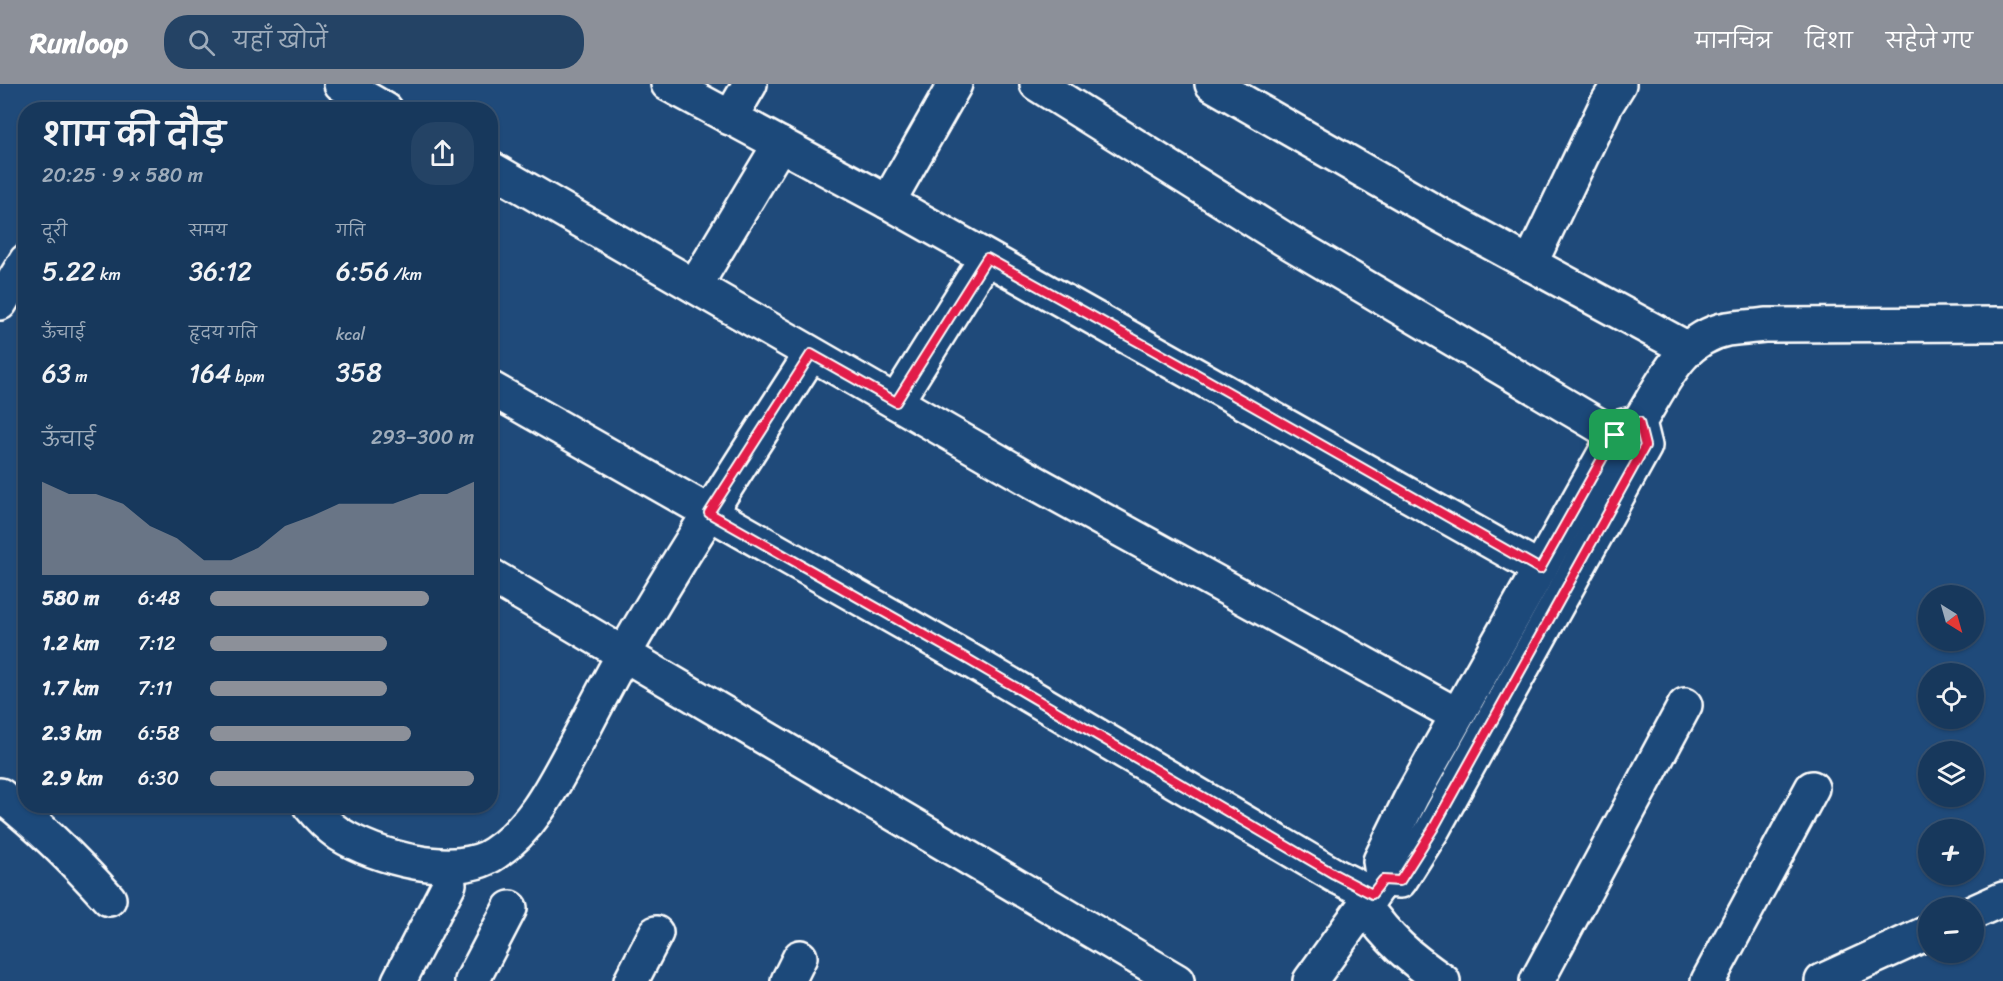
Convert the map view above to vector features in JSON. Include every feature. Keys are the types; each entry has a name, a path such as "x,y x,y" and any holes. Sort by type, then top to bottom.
{"street":[{"path":"341,84 372,102"},
{"path":"668,84 888,202 1540,569"},
{"path":"730,118 750,84"},
{"path":"888,202 955,84"},
{"path":"1037,84 1284,239 1627,429 1645,446 1433,829 1400,881 1373,893"},
{"path":"1212,84 1530,264 1688,349"},
{"path":"1530,264 1606,105 1619,84"},
{"path":"695,286 780,144"},
{"path":"498,173 1036,483 1458,715"},
{"path":"896,402 987,258"},
{"path":"11,297 18,280"},
{"path":"1310,981 1373,893 1380,861 1412,796 1540,569 1627,429 1674,364 1688,349 1701,339 1726,329 1757,326 2003,324"},
{"path":"316,813 339,834 374,851 435,865 468,864 493,855 523,830 547,798 624,654 709,513 811,354"},
{"path":"498,393 969,660 1323,868 1373,893 1397,947 1419,966 1443,981"},
{"path":"498,580 1177,981"},
{"path":"1537,981 1684,705"},
{"path":"1708,981 1812,788"},
{"path":"0,795 18,810"},
{"path":"21,813 79,865 109,899"},
{"path":"399,981 449,885"},
{"path":"1984,908 2003,899"},
{"path":"472,981 510,908"},
{"path":"631,981 656,933"},
{"path":"1822,981 1918,937"}],"route":[{"path":"987,258 1540,569 1615,435 1620,427 1639,422 1645,446 1433,829 1400,881 1383,880 1372,894 1168,778 969,660 709,513 811,354 896,402 987,258"}]}
